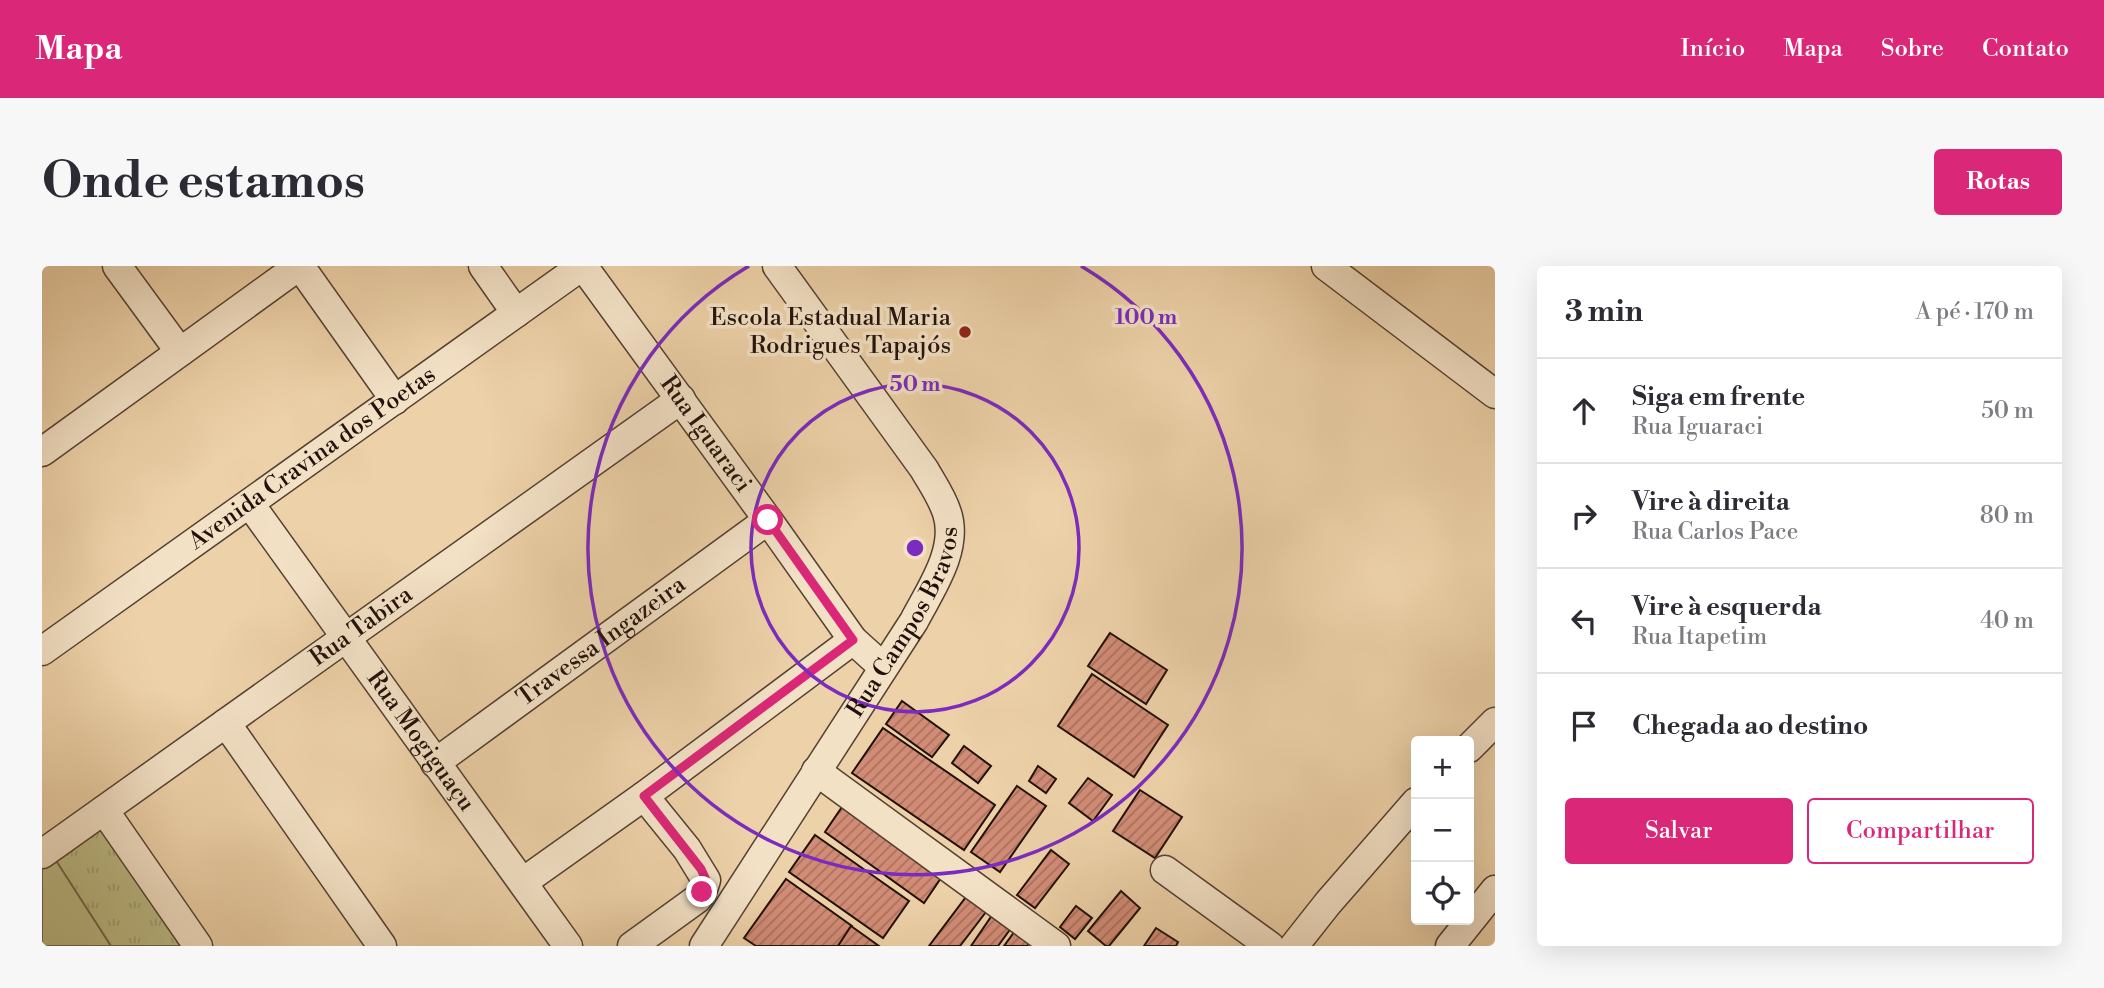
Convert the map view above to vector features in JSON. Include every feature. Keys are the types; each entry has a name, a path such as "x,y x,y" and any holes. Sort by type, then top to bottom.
{"street":[{"path":"117,266 180,352"},
{"path":"46,440 180,352 300,266 396,400"},
{"path":"483,266 516,313"},
{"name":"Avenida Cravina dos Poetas","path":"42,651 583,266"},
{"name":"Rua Iguaraci","path":"583,266 853,640 883,667"},
{"name":"Rua Campos Bravos","path":"704,946 914,621 937,579 949,543 948,516 942,498 924,469 777,266"},
{"path":"1326,266 1495,394"},
{"name":"Rua Tabira","path":"45,847 104,810 681,399"},
{"name":"Rua Mogiguaçu","path":"250,504 568,946"},
{"name":"Travessa Ingazeira","path":"435,763 768,520"},
{"path":"523,882 644,796 853,640"},
{"path":"226,723 382,946"},
{"path":"816,771 1056,946"},
{"path":"632,946 697,900 706,880 687,849 644,796"},
{"path":"1294,946 1411,808"},
{"path":"104,810 193,944"},
{"path":"1165,870 1270,946"},
{"path":"1450,946 1495,890"}],"green space":[{"path":"104,810 187,946 42,946 42,855"},
{"path":"55,859 111,946 42,946 42,869"}],"building":[{"path":"1110,633 1167,670 1146,704 1088,666"},
{"path":"1092,674 1168,725 1134,777 1058,726"},
{"path":"902,701 949,735 932,757 886,724"},
{"path":"883,728 995,805 964,850 852,773"},
{"path":"964,746 991,766 978,783 952,763"},
{"path":"1038,766 1056,779 1046,793 1029,781"},
{"path":"1088,778 1112,795 1093,821 1069,803"},
{"path":"1017,786 1046,806 1000,872 971,852"},
{"path":"1140,790 1182,817 1155,858 1113,831"},
{"path":"844,804 943,875 924,903 825,832"},
{"path":"815,835 909,901 883,938 789,872"},
{"path":"1051,850 1069,864 1035,908 1017,895"},
{"path":"786,879 852,926 838,946 756,946 744,938"},
{"path":"972,889 992,904 960,946 929,946"},
{"path":"1121,891 1140,908 1109,946 1106,946 1088,931"},
{"path":"1076,906 1092,918 1075,939 1060,927"},
{"path":"995,911 1014,924 998,946 971,946"},
{"path":"851,926 879,946 838,946"},
{"path":"1156,928 1178,942 1176,946 1144,946"},
{"path":"1015,931 1030,942 1027,946 1004,946"}],"place":[{"name":"Escola Estadual Maria Rodrigues Tapajós","path":"965,332"}],"route":[{"path":"702,892 706,880 701,869 644,796 853,640 768,520"}]}
